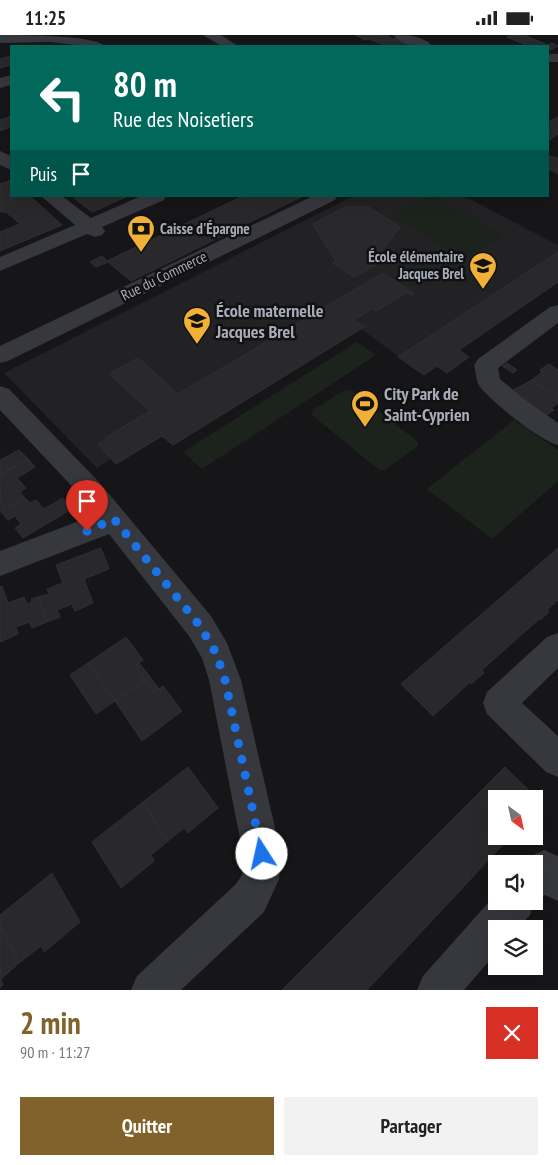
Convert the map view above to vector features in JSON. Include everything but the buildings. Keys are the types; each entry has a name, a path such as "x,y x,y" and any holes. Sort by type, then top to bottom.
{"street":[{"path":"210,35 229,45"},
{"path":"400,35 423,45"},
{"path":"29,45 42,38"},
{"path":"0,39 42,38 80,40 95,45"},
{"path":"3,149 10,163"},
{"path":"51,197 92,229"},
{"path":"0,265 92,229 155,197"},
{"name":"Rue du Commerce","path":"0,355 326,197"},
{"path":"558,312 486,365 489,382 515,405 558,436"},
{"path":"0,395 90,489 200,626 216,653 225,680 262,854 260,879 250,898 150,990"},
{"path":"0,564 114,519"},
{"path":"558,647 499,703 558,760"},
{"path":"437,990 508,910"}],"shaded area":[{"name":"École maternelle Jacques Brel","path":"351,197 466,197 558,245 558,282 460,350 469,357 447,373 437,366 424,375 361,329 173,445 162,436 116,464 111,459 97,468 4,373"},
{"path":"426,197 434,197 504,236 466,259 391,216"},
{"path":"357,342 376,355 202,469 183,452"},
{"name":"City Park de Saint-Cyprien","path":"345,390 353,391 418,442 418,446 385,470 379,470 312,415 313,410"},
{"path":"514,420 558,450 558,481 492,539 427,489"}],"place":[{"name":"Caisse d'Épargne","path":"141,253"},
{"name":"École élémentaire Jacques Brel","path":"483,290"},
{"name":"École maternelle Jacques Brel","path":"197,345"},
{"name":"City Park de Saint-Cyprien","path":"365,428"}],"route":[{"path":"87,531 114,519 200,626 216,653 225,680 262,854"}]}
